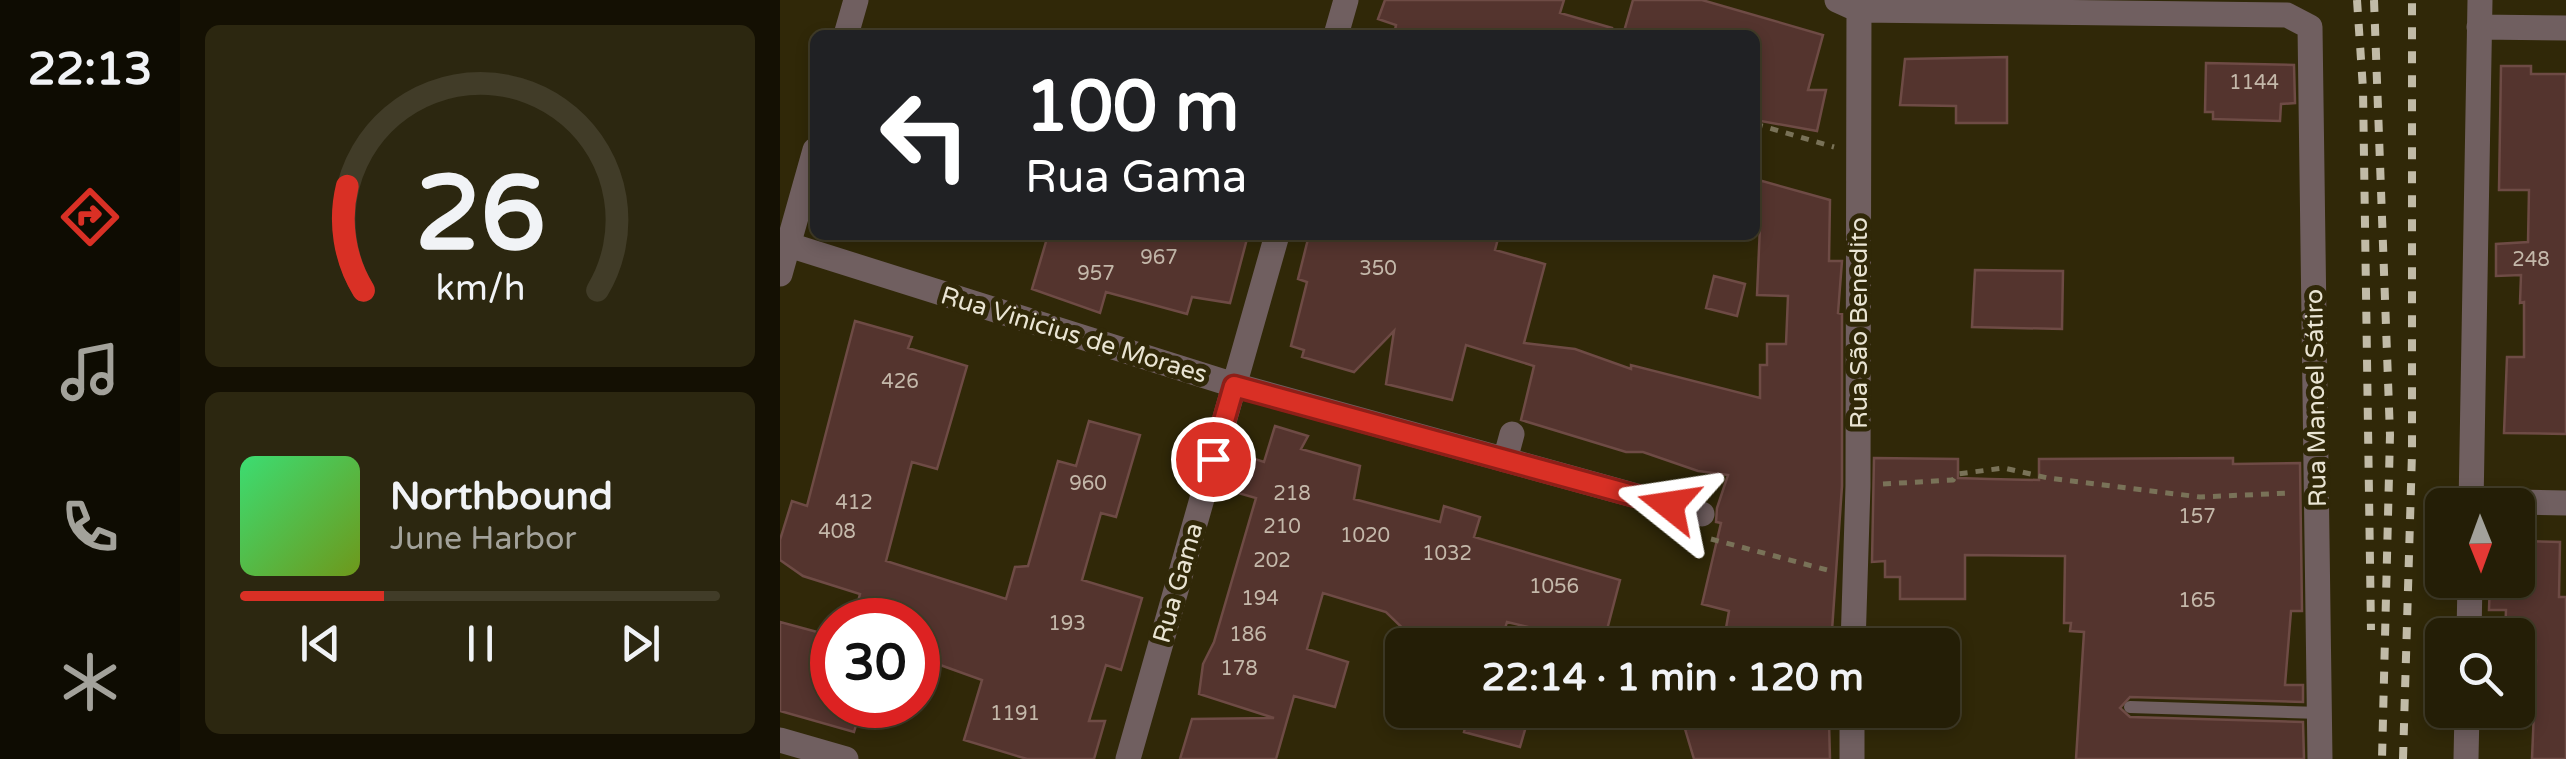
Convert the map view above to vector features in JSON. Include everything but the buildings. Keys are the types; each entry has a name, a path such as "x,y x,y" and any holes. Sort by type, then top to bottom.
{"street":[{"path":"847,30 856,0"},
{"path":"1337,30 1346,0"},
{"path":"2472,488 2480,0"},
{"name":"Rua Manoel Sátiro","path":"1852,3 2287,16 2303,20 2313,36 2320,759"},
{"name":"Rua São Benedito","path":"1852,3 1859,155 1858,486 1853,628"},
{"path":"2479,27 2566,28"},
{"path":"780,274 810,168"},
{"name":"Rua Gama","path":"1128,759 1277,240"},
{"name":"Rua Vinicius de Moraes","path":"789,245 1234,386 1702,514"},
{"path":"1504,460 1512,434"},
{"path":"2535,503 2566,503"},
{"path":"1852,728 1852,759"},
{"path":"2466,759 2467,728"},
{"path":"780,740 846,759"}],"lane":[{"path":"2130,707 2321,713"}],"path":[{"path":"1760,125 1859,155"},
{"path":"1858,486 1953,480 1957,474 1979,468 2004,468 2048,478 2200,498 2318,493"},
{"path":"1702,514 1695,535 1853,576"}],"railway":[{"path":"2357,0 2363,89 2371,630"},
{"path":"2374,0 2390,435 2382,759"},
{"path":"2403,759 2412,453 2412,0"}],"route":[{"path":"1213,459 1234,386 1669,505"}]}
